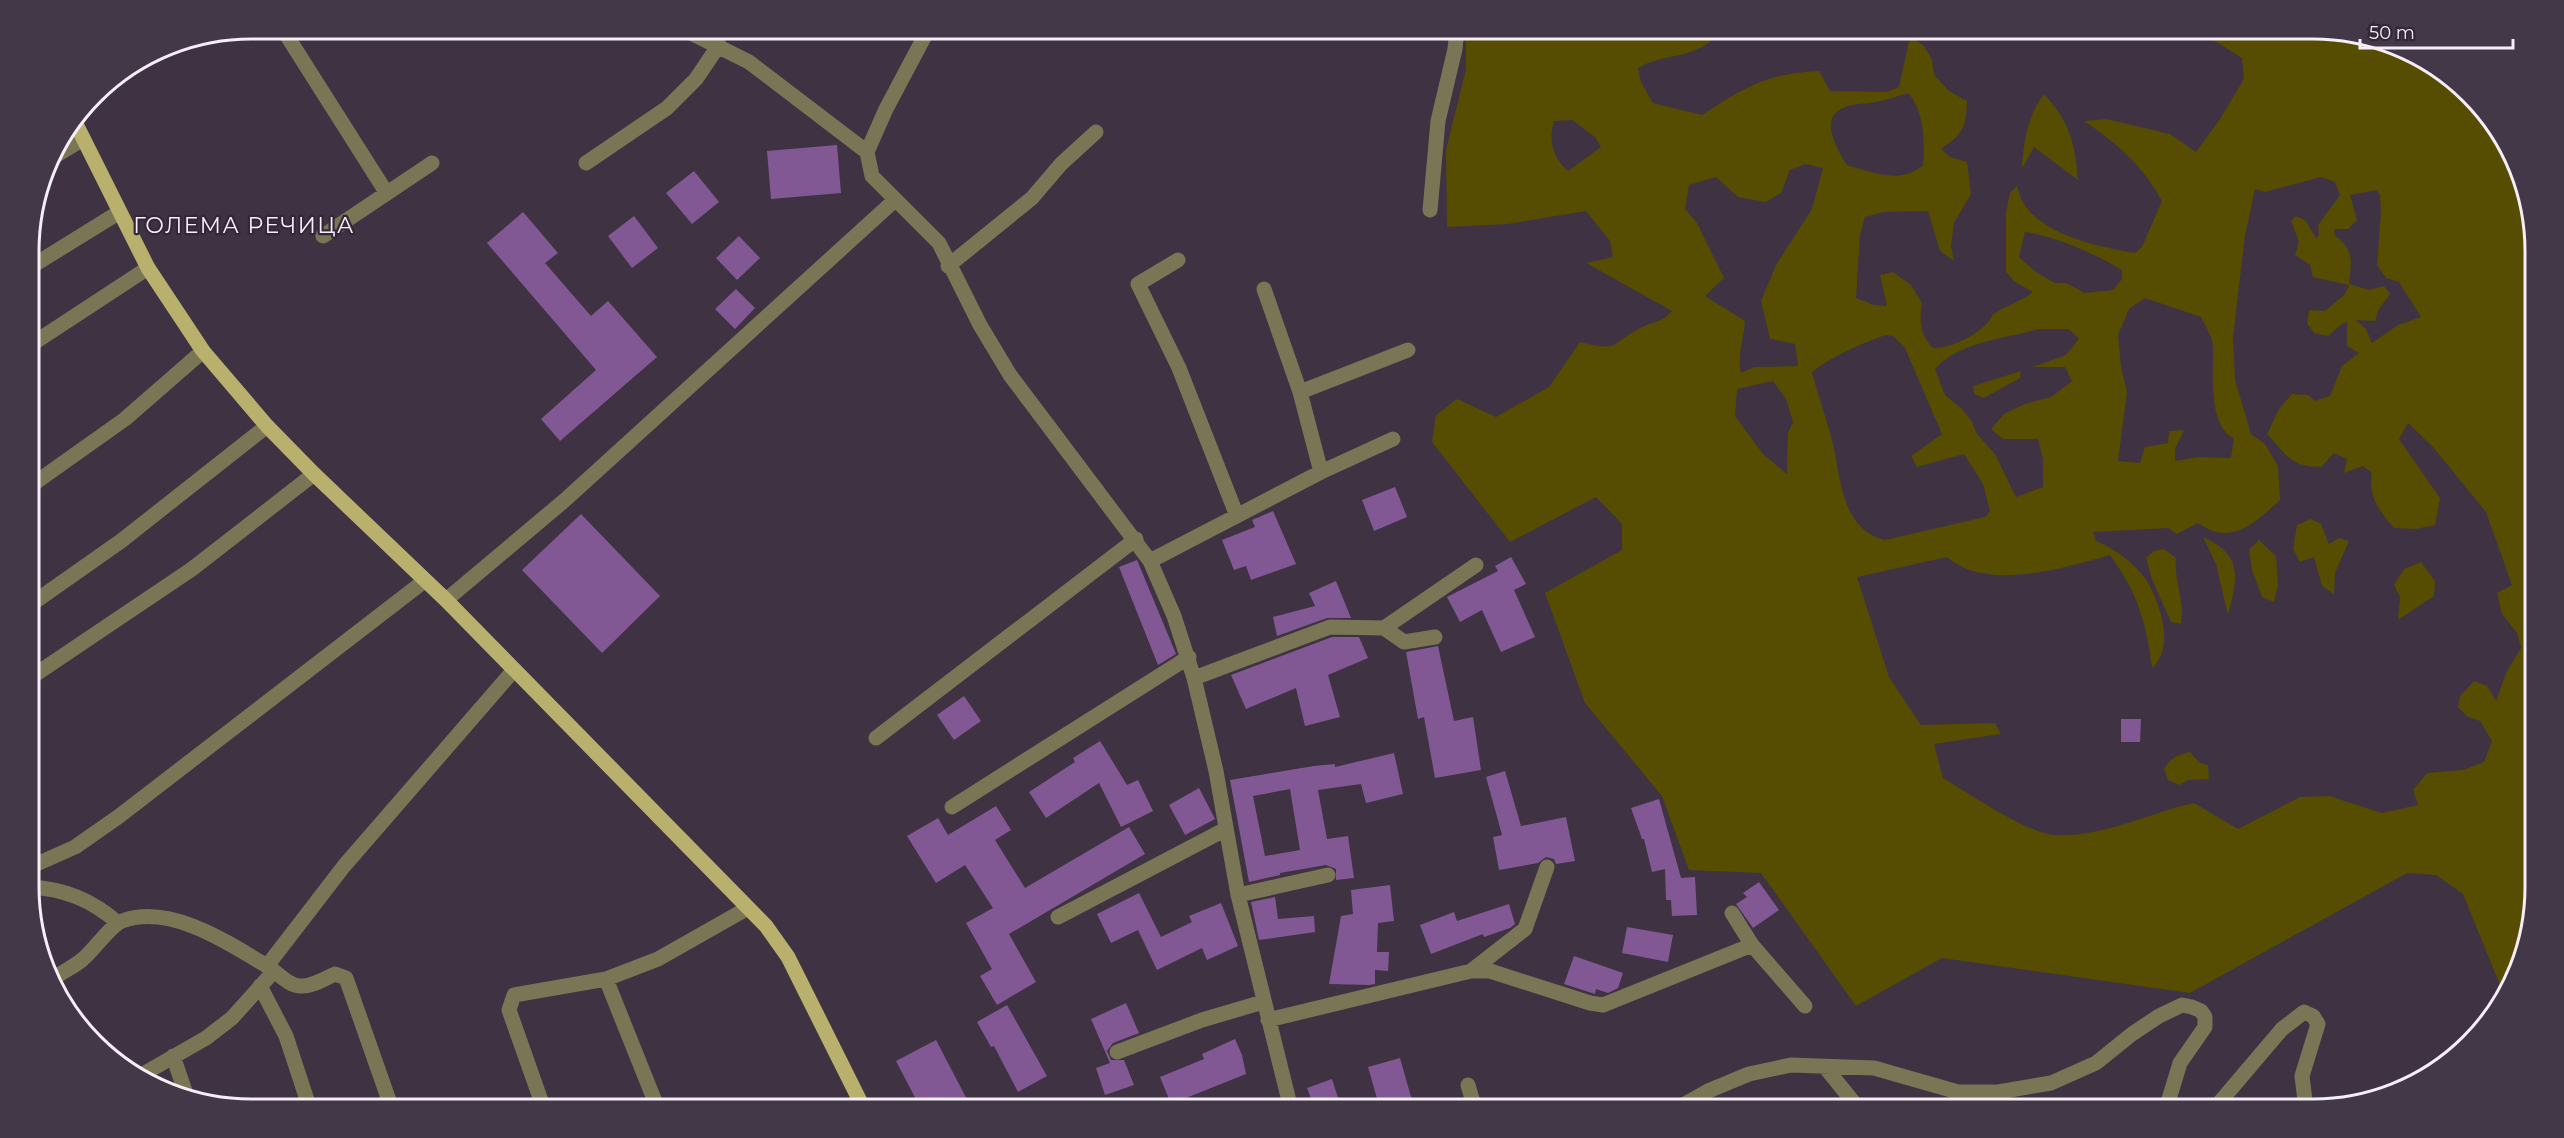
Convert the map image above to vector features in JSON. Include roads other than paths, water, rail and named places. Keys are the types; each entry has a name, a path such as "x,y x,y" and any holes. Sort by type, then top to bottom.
{"main road":[{"path":"78,129 118,213 148,268 203,351 267,426 423,582 446,600 748,908 788,957 859,1099"}],"street":[{"path":"289,39 386,192"},
{"path":"706,39 749,62 867,152"},
{"path":"923,39 886,109 867,152 872,176 939,243 948,266 1010,375 1136,539 1150,561 1189,657 1216,771 1238,895 1288,1099"},
{"path":"1430,210 1438,121 1456,39"},
{"path":"586,163 667,108 696,79 719,45"},
{"path":"948,266 1032,198 1061,164 1096,132"},
{"path":"64,151 83,140"},
{"path":"322,236 432,164"},
{"path":"446,600 565,500 895,200"},
{"path":"39,262 118,213"},
{"path":"1178,260 1138,284 1183,377 1237,516"},
{"path":"39,339 148,268"},
{"path":"1264,290 1300,392 1321,472"},
{"path":"1300,392 1408,350"},
{"path":"39,480 125,419 203,351"},
{"path":"39,599 121,541 267,426"},
{"path":"1150,561 1271,501 1321,472 1393,439"},
{"path":"39,672 192,568 314,474"},
{"path":"876,738 1136,539"},
{"path":"1384,628 1476,565"},
{"path":"39,863 75,848 118,817 423,582"},
{"path":"1194,678 1330,627 1384,628 1404,642 1435,637"},
{"path":"952,807 1189,657"},
{"path":"147,1072 206,1038 232,1018 260,986 344,866 514,670"},
{"path":"1058,917 1226,829"},
{"path":"1471,971 1525,929 1547,867"},
{"path":"1238,895 1328,875"},
{"path":"39,888 66,893 97,904 118,922"},
{"path":"540,1099 509,1010 514,995 606,979 658,959 748,908"},
{"path":"1732,913 1752,945 1805,1006"},
{"path":"58,975 81,961 118,922 133,918 162,916 182,921 270,969 292,985 303,987 335,974 346,978 388,1099"},
{"path":"1268,1020 1471,971 1490,971 1590,1004 1603,1005 1752,945"},
{"path":"606,979 654,1099"},
{"path":"260,986 286,1035 306,1099"},
{"path":"1117,1052 1202,1020 1263,1002"},
{"path":"1694,1099 1749,1074 1791,1065 1874,1068 1958,1092 1998,1092 2019,1089 2051,1083 2096,1063 2159,1016 2182,1005 2192,1006 2201,1011 2205,1017 2205,1027 2181,1063 2168,1099"},
{"path":"2222,1099 2282,1029 2304,1012 2313,1016 2318,1024 2302,1076 2305,1099"},
{"path":"173,1056 184,1088"},
{"path":"1825,1067 1851,1099"},
{"path":"1468,1085 1472,1099"}],"district":[{"name":"ГОЛЕМА РЕЧИЦА","path":"244,225"}]}
